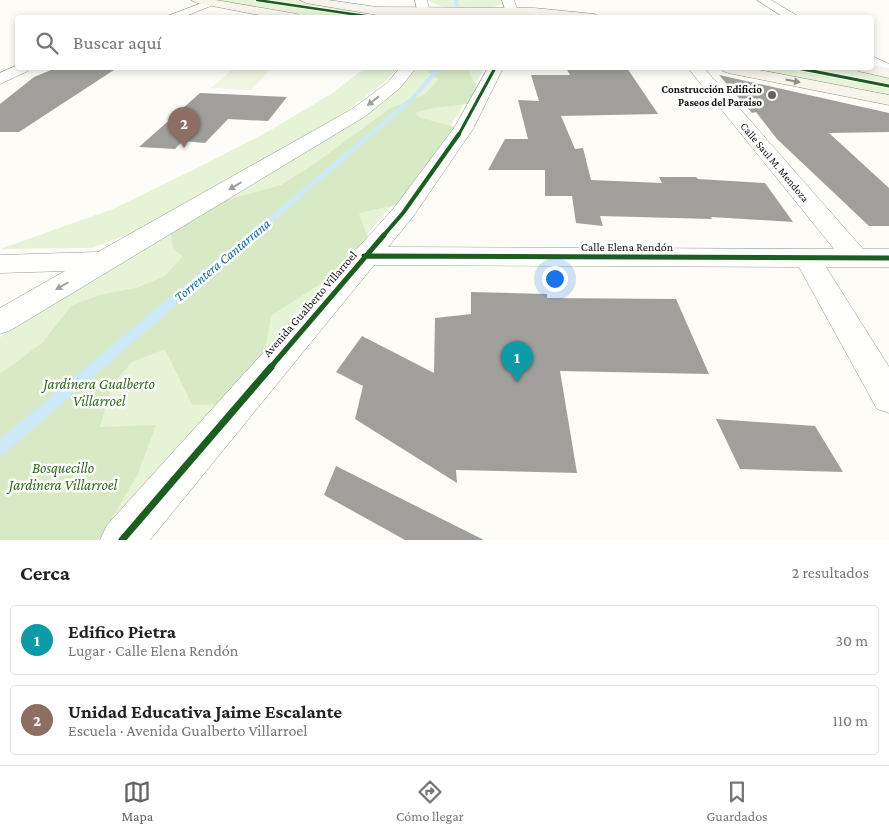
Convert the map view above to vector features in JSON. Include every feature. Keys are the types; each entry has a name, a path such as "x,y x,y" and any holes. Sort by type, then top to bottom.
{"main road":[{"path":"197,0 280,15"},
{"path":"306,0 364,10 425,15 513,15"},
{"path":"738,70 889,100"},
{"path":"874,70 889,72"}],"street":[{"path":"421,0 425,15"},
{"path":"508,0 513,15"},
{"path":"764,0 790,15"},
{"path":"177,15 212,3"},
{"path":"874,61 889,72"},
{"path":"0,78 19,70"},
{"path":"0,322 358,113 393,86 406,70"},
{"name":"Avenida Gualberto Villarroel","path":"122,540 364,256 403,213 463,129 494,70"},
{"name":"Calle Saul M. Mendoza","path":"698,70 855,257"},
{"name":"Calle Elena Rendón","path":"364,256 889,258"},
{"path":"807,257 889,398"},
{"path":"0,264 104,261"}],"green space":[{"path":"209,0 292,0 367,12 411,15 304,15"},
{"path":"427,0 501,0 502,3 486,9 465,10 443,7"},
{"path":"232,70 270,70 251,90 211,88"},
{"path":"362,70 396,70 387,80 344,113 136,232 91,248 0,249 113,209 269,131 331,94"},
{"name":"Bosquecillo Jardinera Villarroel","path":"415,70 483,70 446,132 402,192 330,278 99,540 0,540 0,337 353,124 393,92"},
{"name":"Bosquecillo Jardinera Villarroel","path":"424,70 470,70 470,75 478,90 472,103 415,113 421,118 456,127 401,204 359,213 369,241 349,265 271,316 263,362 226,404 192,405 165,349 132,362 112,385 100,427 156,425 138,474 99,540 0,540 0,374 42,343 71,306 99,295 136,288 165,276 183,256 173,249 170,229 213,204 281,185 314,164 389,109 425,94 439,79"},
{"path":"756,70 855,70 889,78 889,96"}],"building":[{"path":"51,70 114,70 19,132 0,132 0,104 34,77"},
{"path":"567,70 628,70 658,114 561,116 575,149 583,148 591,180 662,183 659,177 696,177 698,179 765,183 793,222 711,217 712,219 600,216 603,226 576,223 572,196 545,196 545,170 488,170 505,139 528,139 518,100 539,101 531,75 570,75"},
{"path":"719,75 889,113 889,132 829,133 889,188 889,226 869,226 777,139 756,112 752,113"},
{"path":"200,93 287,97 268,121 228,119 205,143 183,141 175,149 139,147"},
{"path":"471,292 547,294 547,298 676,299 709,374 560,371 577,473 456,470 457,483 355,419 363,386 336,372 362,336 434,373 435,318 471,314"},
{"path":"716,419 815,426 843,472 740,469"},
{"path":"336,466 484,540 405,540 324,495"}],"waterway":[{"name":"Torrentera Cantarrana","path":"456,0 457,7"},
{"name":"Torrentera Cantarrana","path":"0,448 413,98 437,70"}],"cycle path":[{"path":"257,0 355,15"},
{"path":"122,540 403,213 463,129 494,70"},
{"path":"807,70 889,86"},
{"path":"364,256 889,258"}],"place":[{"name":"Construcción Edificio Paseos del Paraiso","path":"772,95"},
{"name":"Unidad Educativa Jaime Escalante","path":"184,148"},
{"name":"Edifico Pietra","path":"517,382"}],"park label":[{"name":"Jardinera Gualberto Villarroel","path":"99,392"}]}
